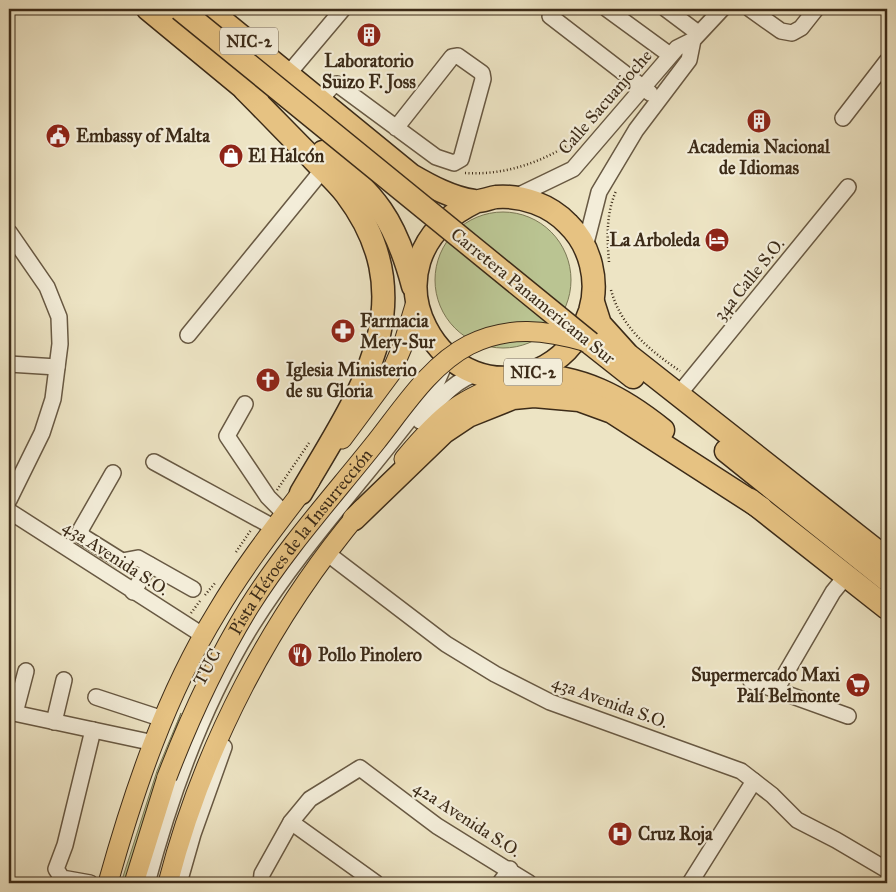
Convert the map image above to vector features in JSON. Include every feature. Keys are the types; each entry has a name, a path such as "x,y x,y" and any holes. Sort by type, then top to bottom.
{"highway":[{"name":"NIC-2","path":"148,9 246,90 325,163 356,180 384,211 400,244 424,326 437,346 456,363 480,373 500,377 526,375 554,361 572,345 585,325 593,302 593,274 585,247 568,223 544,206 515,197 495,197 475,202 450,216 430,238 421,256 416,274 416,298"},
{"name":"Carretera Panamericana Sur","path":"180,9 590,343 887,564"},
{"name":"Carretera Panamericana Sur","path":"208,9 321,99 411,175 434,188 475,202"},
{"path":"301,493 364,382 376,350 384,302 380,268 364,223 325,163"},
{"name":"Carretera Panamericana Sur","path":"593,302 600,324 628,355 679,394 887,564"},
{"name":"Carretera Panamericana Sur","path":"526,375 567,378 605,391 637,409 887,608"},
{"path":"354,519 444,432 468,416 513,398 534,396 579,400 612,412 761,508"}],"main road":[{"name":"Pista Héroes de la Insurrección","path":"108,883 133,802 163,719 204,636 217,612 280,521 387,379 403,345 416,298"},
{"name":"Pista Héroes de la Insurrección","path":"134,883 167,777 204,688 250,606 287,553 436,369 470,345 490,336 510,332 543,331 590,343"},
{"name":"Pista Héroes de la Insurrección","path":"168,883 186,818 216,743 239,695 270,640 328,554 354,519 433,424 455,406 477,393 526,375"}],"street":[{"path":"289,73 343,9"},
{"path":"607,9 670,55"},
{"path":"585,247 599,192 636,130 689,60 695,36 666,9"},
{"name":"Calle Sacuanjoche","path":"515,197 573,169 670,55 695,36 722,9"},
{"path":"750,9 781,31 792,33 801,28 816,9"},
{"path":"550,16 659,101"},
{"path":"321,99 333,85 337,84 376,114 436,157 454,163 460,159 483,79 482,73 458,56 452,57 396,128"},
{"path":"842,118 887,61"},
{"path":"359,131 376,114"},
{"path":"188,335 325,163"},
{"name":"34a Calle S.O.","path":"679,394 848,187"},
{"path":"9,232 47,287 59,317 60,344 52,399 42,433 10,490"},
{"name":"TUC","path":"147,883 160,838 195,738 226,669 253,623 303,552 436,384 442,370 443,361 437,346"},
{"path":"9,364 57,367"},
{"name":"TUC","path":"155,883 207,728 226,687 260,628 295,578 438,400 473,374 480,373"},
{"path":"245,404 227,436 271,500 280,521"},
{"path":"154,462 259,518 280,521"},
{"path":"113,473 81,529 82,536 122,562 138,558 193,589"},
{"name":"43a Avenida S.O.","path":"9,511 204,636"},
{"name":"43a Avenida S.O.","path":"328,554 446,644 495,674 550,702 735,768 754,781 797,820 887,870"},
{"path":"133,592 150,565"},
{"path":"776,690 833,592 846,576"},
{"name":"Pista Héroes de la Insurrección","path":"180,883 193,834 224,746 270,640"},
{"path":"26,671 12,712 154,743"},
{"path":"54,722 64,680"},
{"path":"751,682 848,716"},
{"path":"96,697 163,719"},
{"path":"90,883 61,881 56,869 65,845 93,730"},
{"name":"42a Avenida S.O.","path":"291,822 310,799 360,768 437,826 510,869 529,883"},
{"path":"690,883 754,781"},
{"path":"262,883 262,874 291,822 376,883"},
{"path":"500,883 510,869"}],"path":[{"path":"459,173 485,172 525,165 564,149 591,128"},
{"path":"609,268 607,224 611,203 619,184"},
{"path":"611,286 614,302 626,325 640,340 671,365"},
{"path":"271,500 314,436"},
{"path":"232,558 259,518"},
{"path":"183,623 216,581"}],"green space":[{"path":"503,212 529,217 541,223 551,232 560,242 566,254 571,280 566,306 560,318 551,328 541,337 529,343 503,348 477,343 465,337 455,328 446,318 440,306 435,280 440,254 446,242 455,232 465,223 477,217"},
{"path":"181,713 148,805 126,883 121,883 157,771"}],"place":[{"name":"Laboratorio Suizo F. Joss","path":"369,35"},
{"name":"Academia Nacional de Idiomas","path":"759,121"},
{"name":"Embassy of Malta","path":"58,136"},
{"name":"El Halcón","path":"231,156"},
{"name":"La Arboleda","path":"717,240"},
{"name":"Farmacia Mery-Sur","path":"343,331"},
{"name":"Iglesia Ministerio de su Gloria","path":"268,380"},
{"name":"Pollo Pinolero","path":"300,655"},
{"name":"Supermercado Maxi Palí Belmonte","path":"858,685"},
{"name":"Cruz Roja","path":"620,834"}]}
